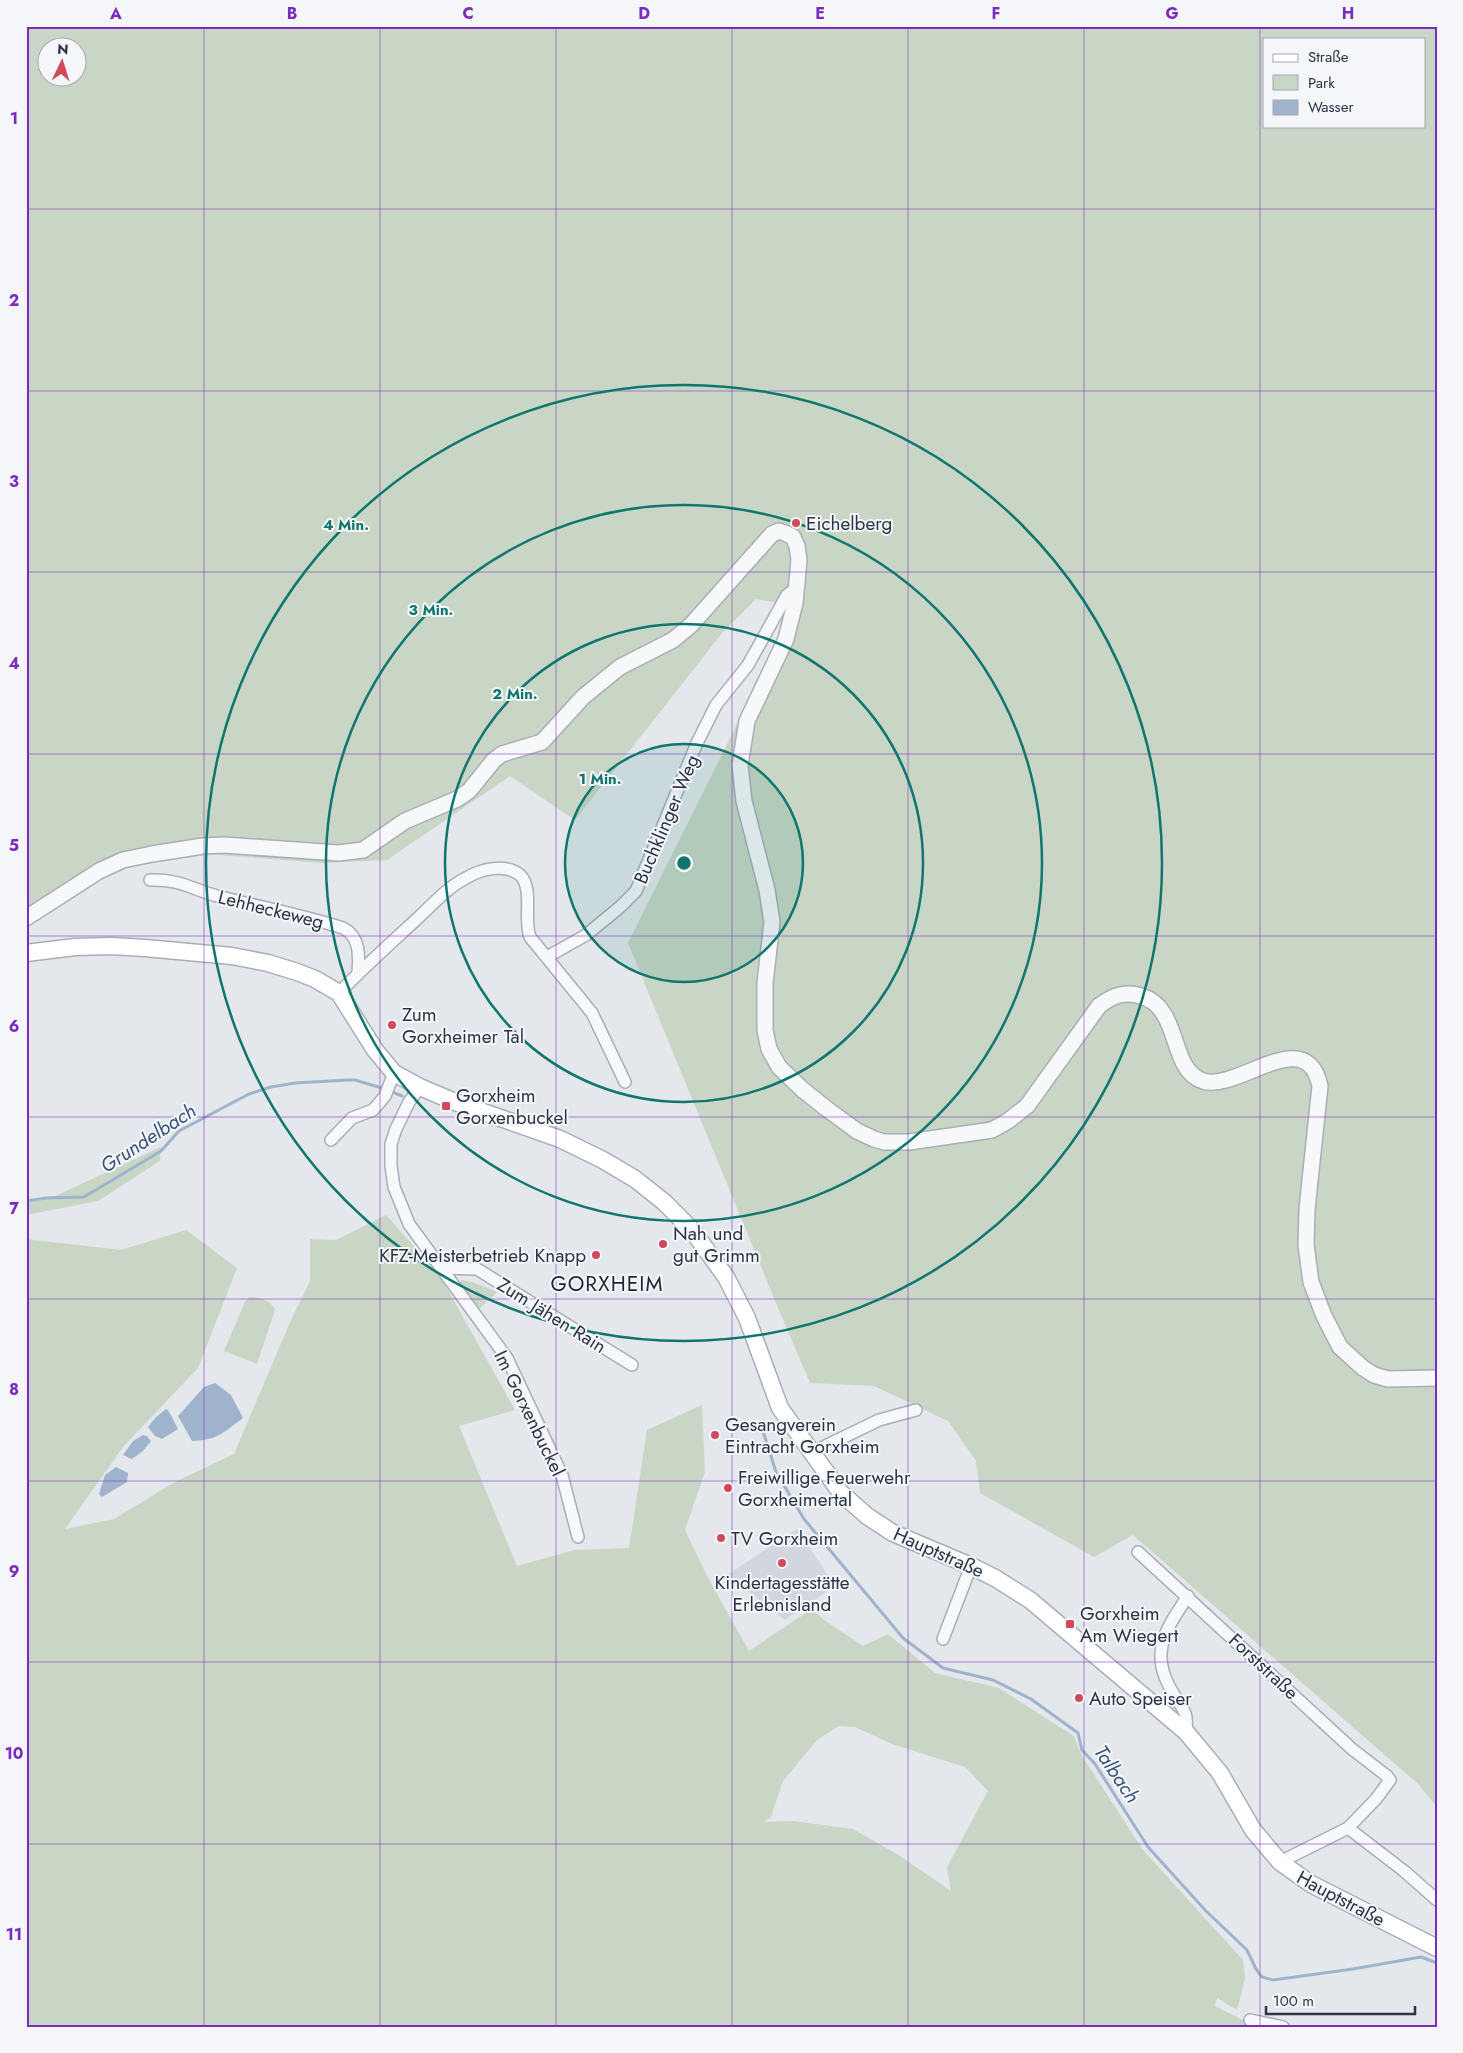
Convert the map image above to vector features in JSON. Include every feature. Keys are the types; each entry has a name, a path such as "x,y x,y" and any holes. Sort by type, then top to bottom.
{"main road":[{"path":"26,953 111,946 232,956 268,963 297,972 315,979 339,993"},
{"name":"Hauptstraße","path":"339,993 375,1050 389,1085 420,1087 560,1139 619,1170 664,1202 692,1230 726,1277 747,1318 780,1408 841,1493 868,1516 893,1533 971,1566 995,1578 1030,1600 1186,1732 1220,1773 1253,1830 1280,1862 1311,1884 1437,1948"}],"street":[{"path":"26,918 86,878 123,860 178,850 224,845 338,853 362,850 405,821 457,799 469,790 494,760 502,754 531,747 542,742 583,697 620,667 673,640 691,625 772,534 785,532 792,536 796,542 799,560 792,619 786,640 747,721 740,765 740,784 772,922 765,983 765,1030 770,1049 778,1067 802,1090 857,1131 874,1139 896,1142 992,1130 1008,1121 1027,1106 1099,1006 1110,998 1122,994 1130,993 1151,999 1161,1009 1186,1066 1193,1075 1204,1081 1213,1082 1233,1078 1284,1058 1298,1060 1311,1066 1317,1073 1320,1086 1307,1209 1306,1245 1311,1282 1324,1316 1340,1347 1363,1368 1388,1379 1437,1378"},
{"name":"Buchklinger Weg","path":"547,957 586,935 636,891 697,743 716,705 748,665 786,595 796,588"},
{"path":"339,993 448,890 465,878 482,870 495,868 515,872 525,883 528,933 592,1013 625,1082"},
{"name":"Lehheckeweg","path":"150,880 181,882 213,895 343,928 351,934 356,942 359,955 358,974"},
{"path":"331,1140 352,1118 373,1110 389,1085"},
{"name":"Im Gorxenbuckel","path":"420,1087 409,1102 396,1129 392,1144 391,1166 394,1187 410,1224 507,1358 562,1475 578,1537"},
{"name":"Zum Jähen Rain","path":"441,1268 476,1269 632,1365"},
{"path":"811,1453 879,1420 916,1410"},
{"name":"Forststraße","path":"1138,1552 1352,1749 1387,1776 1390,1780 1376,1799 1348,1828"},
{"path":"943,1639 971,1566"},
{"path":"1186,1732 1186,1714 1166,1678 1162,1661 1162,1645 1167,1628 1188,1596"},
{"path":"1280,1862 1348,1828 1404,1871 1437,1900"},
{"path":"1250,2020 1283,2027"}],"shaded area":[{"name":"Kindertagesstätte Erlebnisland","path":"797,1529 835,1586 785,1620 727,1575"}],"green space":[{"path":"26,26 1437,26 1437,1807 1418,1784 1133,1535 1094,1557 980,1493 976,1461 948,1421 874,1386 810,1383 628,943 768,662 790,605 756,599 723,632 575,820 510,776 387,860 323,863 207,854 156,860 121,868 26,915"},
{"path":"161,1147 160,1161 98,1201 26,1215 26,1200 51,1198"},
{"path":"386,1215 440,1276 515,1410 459,1426 517,1566 574,1550 629,1548 647,1430 702,1405 705,1472 685,1530 708,1578 749,1651 812,1609 824,1620 863,1646 888,1634 935,1673 999,1688 1074,1736 1082,1756 1143,1850 1243,1960 1245,1979 1237,2010 1217,1998 1215,2006 1260,2027 26,2027 26,1239 121,1250 186,1230 237,1268 198,1368 123,1447 65,1529 114,1519 175,1482 234,1454 291,1320 310,1281 310,1239 336,1240","holes":["839,1726 855,1727 892,1744 965,1767 988,1791 947,1867 951,1891 900,1856 853,1829 793,1821 764,1822 771,1817 783,1781 817,1740"]},
{"path":"461,1280 472,1282 497,1292 476,1312 459,1286"},
{"path":"249,1297 264,1300 271,1304 275,1310 257,1364 224,1351 245,1302"}],"water":[{"path":"215,1383 231,1395 243,1418 225,1432 214,1437 192,1441 178,1416 204,1387"},
{"path":"166,1409 178,1429 162,1439 155,1436 148,1427"},
{"path":"143,1435 147,1436 151,1441 143,1451 132,1459 123,1455 133,1441"},
{"path":"116,1467 128,1473 127,1482 102,1497 99,1494 105,1475"}],"waterway":[{"name":"Grundelbach","path":"26,1201 46,1198 84,1197 161,1151 179,1131 249,1094 271,1087 295,1083 355,1080 385,1089"},
{"name":"Grundelbach","path":"390,1091 402,1096"},
{"name":"Talbach","path":"760,1422 776,1472 804,1519 903,1638 943,1668 993,1680 1031,1699 1078,1733 1082,1750 1095,1764 1148,1847 1206,1911 1247,1950 1262,1977 1273,1980 1421,1957 1437,1963"}],"place":[{"name":"Eichelberg","path":"796,523"},
{"name":"Zum Gorxheimer Tal","path":"392,1025"},
{"name":"Gorxheim Gorxenbuckel","path":"446,1106"},
{"name":"Nah und gut Grimm","path":"663,1244"},
{"name":"KFZ-Meisterbetrieb Knapp","path":"596,1255"},
{"name":"Gesangverein Eintracht Gorxheim","path":"715,1435"},
{"name":"Freiwillige Feuerwehr Gorxheimertal","path":"728,1488"},
{"name":"TV Gorxheim","path":"721,1538"},
{"name":"Kindertagesstätte Erlebnisland","path":"782,1563"},
{"name":"Gorxheim Am Wiegert","path":"1070,1624"},
{"name":"Auto Speiser","path":"1079,1698"}],"district":[{"name":"GORXHEIM","path":"607,1284"}]}
